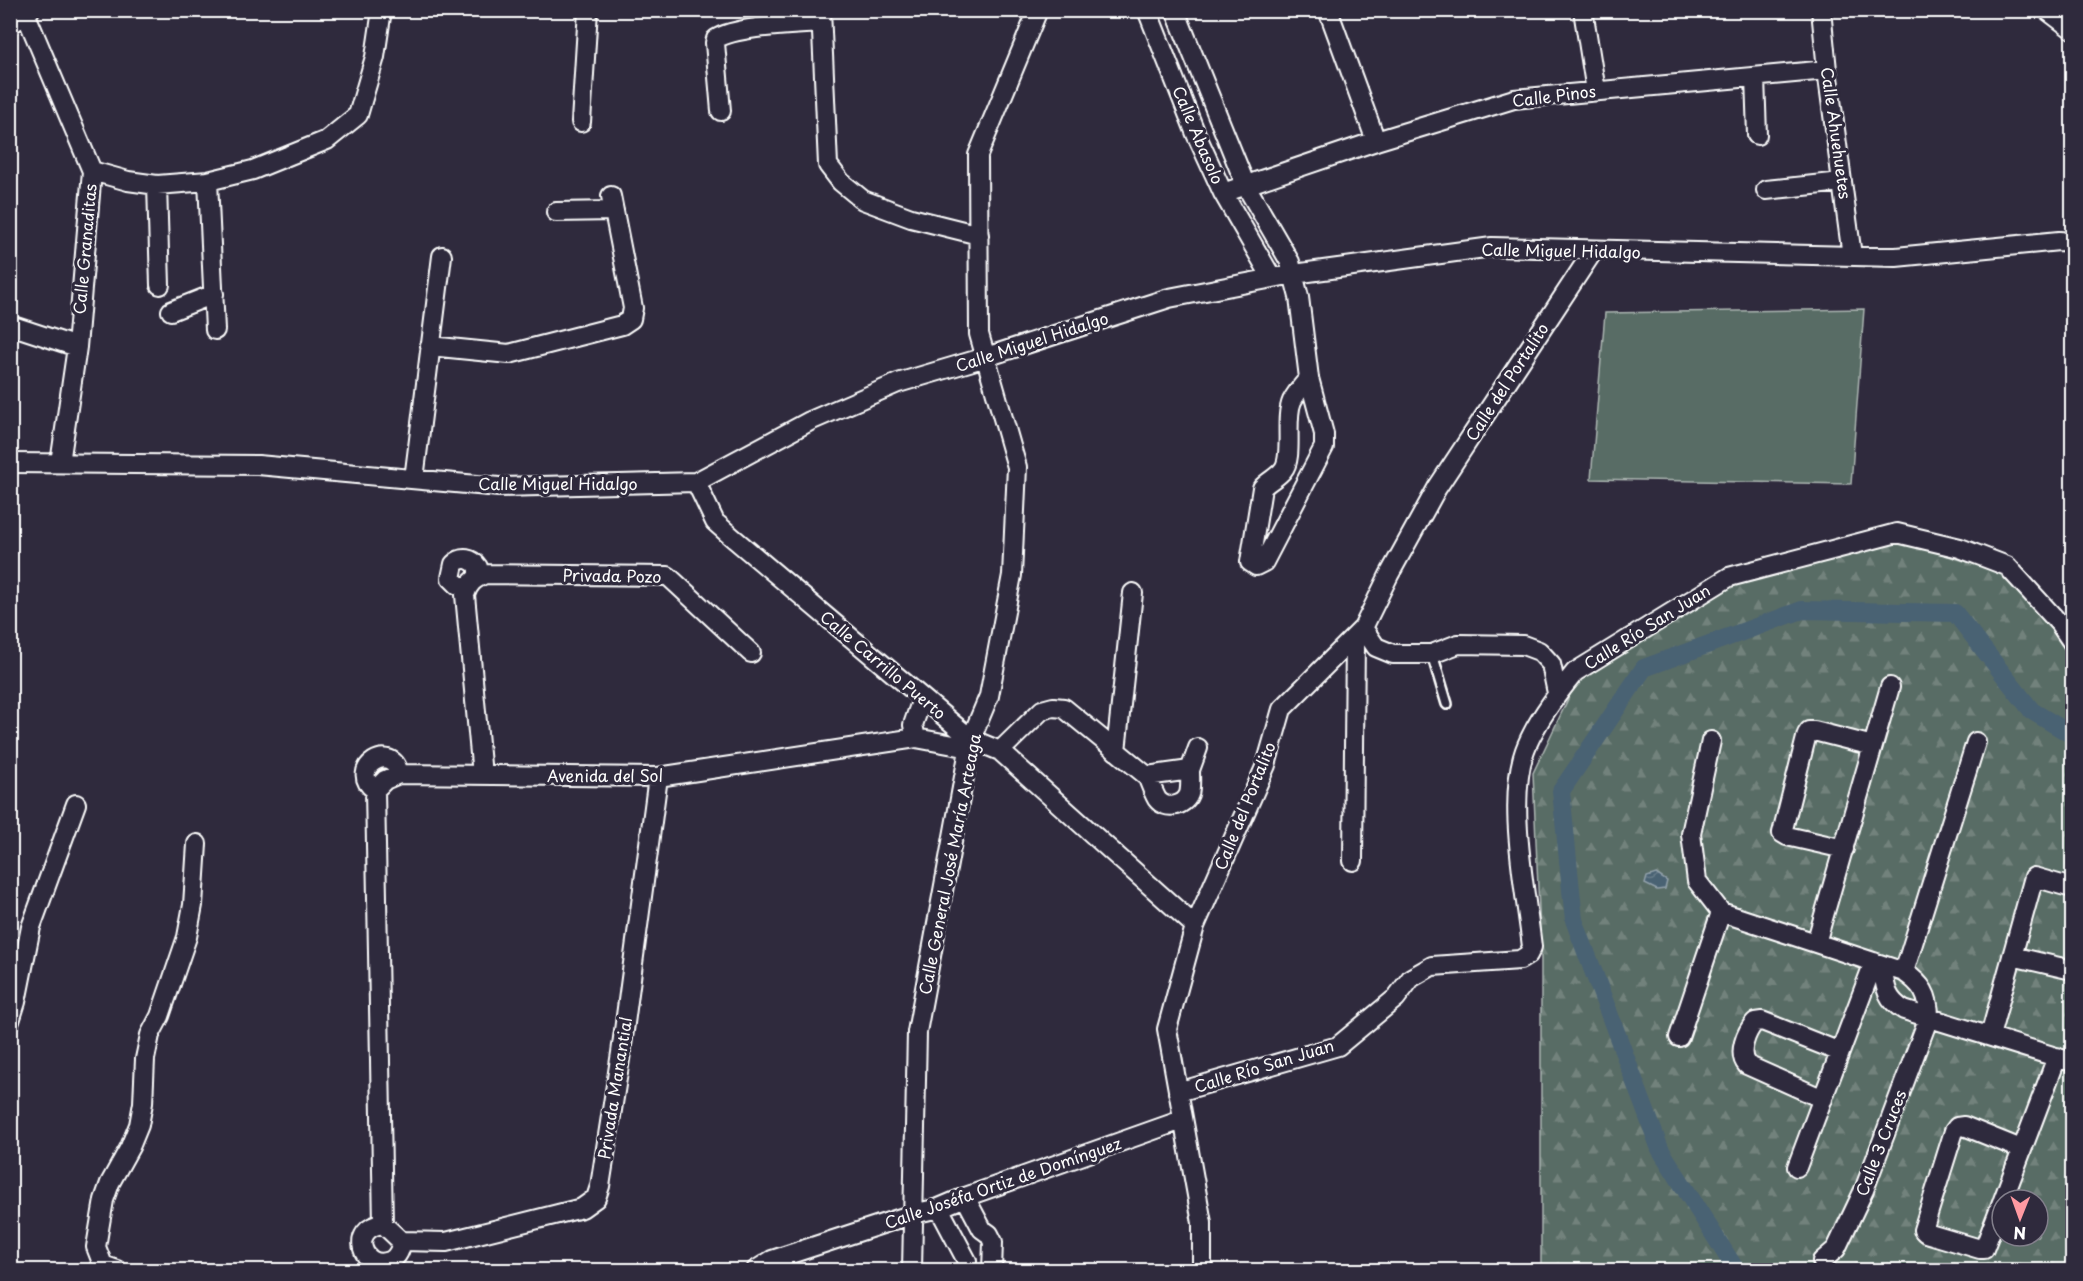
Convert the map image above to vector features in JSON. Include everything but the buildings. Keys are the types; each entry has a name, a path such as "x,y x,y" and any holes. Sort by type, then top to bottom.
{"street":[{"path":"92,171 128,181 157,185 208,181 253,170 327,140 358,115 375,57 382,10"},
{"path":"581,122 588,10"},
{"name":"Calle General José María Arteaga","path":"912,1270 917,1032 970,743 989,696 1012,575 1017,467 979,334 978,155 1038,10"},
{"name":"Calle Abasolo","path":"1148,10 1196,134 1223,193 1272,278"},
{"name":"Calle Abasolo","path":"1175,10 1246,186 1290,262 1299,297 1309,378 1324,434 1324,447 1264,562 1256,567 1250,562 1262,488 1268,480 1283,471 1287,460 1289,415 1292,401 1309,378"},
{"path":"1328,10 1376,141"},
{"path":"1583,10 1596,91"},
{"name":"Calle Ahuehuetes","path":"1821,10 1852,256"},
{"path":"2047,10 2069,21"},
{"path":"10,25 27,11"},
{"name":"Calle Granaditas","path":"27,11 92,171 77,347 60,463"},
{"path":"721,111 716,39 728,34 821,17 828,165 841,183 863,200 911,218 979,235"},
{"name":"Calle Pinos","path":"1223,193 1376,141 1514,99 1827,70"},
{"path":"1755,77 1757,135"},
{"path":"1196,134 1221,124"},
{"path":"208,181 215,330"},
{"path":"1767,190 1842,182"},
{"path":"157,185 160,285"},
{"path":"430,346 509,354 622,325 631,319 633,308 613,203 556,212"},
{"name":"Calle Miguel Hidalgo","path":"11,463 258,465 499,487 696,482 810,421 898,383 1169,298 1294,274 1492,247 1896,257 2059,241 2073,242"},
{"path":"1258,255 1279,243"},
{"name":"Calle del Portalito","path":"1202,1270 1202,1223 1167,1029 1195,926 1266,765 1282,709 1359,633 1437,488 1594,250"},
{"path":"414,479 442,256"},
{"path":"171,311 214,294"},
{"path":"10,325 77,347"},
{"name":"Calle Carrillo Puerto","path":"696,482 715,522 922,699 970,743 1000,751 1195,926"},
{"name":"Calle Río San Juan","path":"1178,1092 1338,1046 1396,998 1411,978 1432,966 1521,960 1528,955 1532,947 1516,814 1521,767 1527,745 1557,693 1575,672 1651,623 1729,577 1897,532 1960,548 2007,566 2059,622 2073,642"},
{"name":"Privada Pozo","path":"482,775 465,595 473,582 485,574 668,576 751,653"},
{"path":"1116,751 1133,593"},
{"path":"1359,633 1376,647 1393,654 1432,654 1458,644 1523,645 1539,651 1551,664 1557,693"},
{"path":"1353,861 1359,633"},
{"path":"1816,944 1890,687"},
{"path":"916,738 913,725 922,699"},
{"path":"1000,751 1042,710 1053,707 1064,708 1147,776 1157,798 1166,805 1172,806 1183,802 1190,792 1190,770 1198,748"},
{"path":"1844,849 1782,833 1807,734 1809,731 1814,731 1873,746"},
{"name":"Avenida del Sol","path":"383,1224 386,781 482,775 658,777 916,738 970,743"},
{"path":"1711,741 1691,834 1696,881 1721,912 1904,972 1918,981 1927,994 1929,1017"},
{"path":"1904,972 1976,742"},
{"path":"1147,776 1190,770"},
{"name":"Privada Manantial","path":"401,1241 446,1242 582,1208 596,1198 600,1186 621,1053 658,777"},
{"path":"10,1021 31,927 76,804"},
{"path":"117,1270 103,1265 96,1247 104,1200 139,1125 143,1103 145,1059 150,1035 187,937 193,905 197,844"},
{"path":"1990,1036 2034,877 2073,888"},
{"path":"1679,1037 1721,912"},
{"path":"2012,956 2073,970"},
{"path":"1878,963 1892,1003 1904,1010 2065,1059 2021,1149 2007,1188"},
{"path":"1797,1167 1840,1052 1878,963"},
{"name":"Calle 3 Cruces","path":"1822,1261 1836,1249 1864,1190 1929,1017"},
{"path":"1823,1099 1747,1065 1742,1059 1742,1052 1750,1027 1755,1022 1762,1021 1840,1052"},
{"name":"Calle Joséfa Ortiz de Domínguez","path":"756,1270 772,1260 913,1214 939,1208 1182,1120"},
{"path":"1990,1233 1984,1249 1980,1249 1926,1233 1923,1230 1951,1142 1957,1127 1964,1126 2021,1149"},
{"path":"965,1197 982,1229 989,1234 993,1242 992,1270"},
{"path":"939,1208 966,1266"},
{"path":"383,1224 401,1241 398,1254 389,1261 376,1262 366,1255 362,1243 366,1231 383,1224"},
{"path":"966,1266 982,1229"}],"lane":[{"path":"1432,654 1447,704"}],"green space":[{"path":"1864,309 1851,484 1591,479 1605,313"},
{"path":"1896,540 2007,574 2072,650 2072,1270 1541,1270 1541,955 1533,773 1579,676 1729,585"}],"water":[{"path":"1656,874 1667,881 1665,889 1657,890 1645,884 1647,877"}],"waterway":[{"path":"1736,1270 1660,1149 1574,920 1561,791 1644,668 1802,610 1955,613 2032,711 2072,735"}]}
